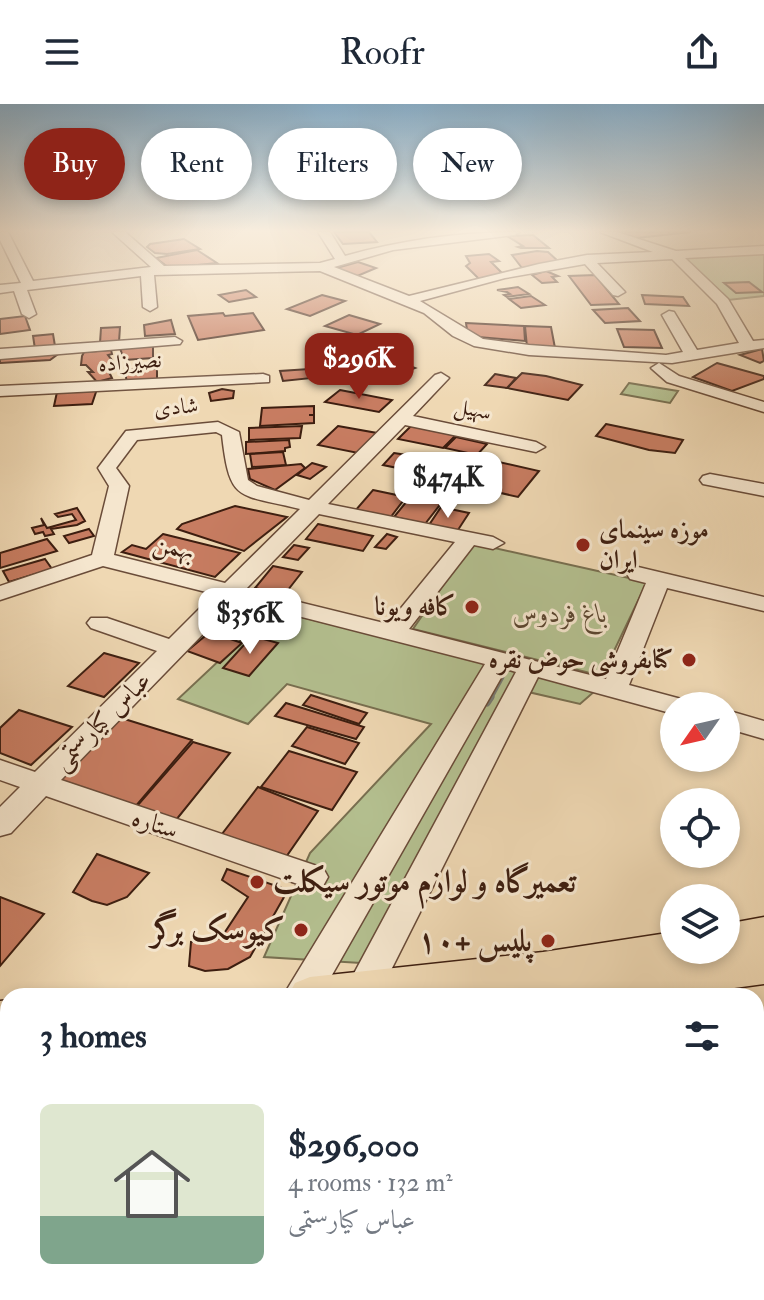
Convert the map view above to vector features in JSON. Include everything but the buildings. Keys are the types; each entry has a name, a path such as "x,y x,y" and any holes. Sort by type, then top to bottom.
{"main road":[{"path":"381,988 543,970 660,951"},
{"path":"582,988 752,957"}],"street":[{"path":"24,288 29,314"},
{"path":"150,307 152,288"},
{"path":"373,288 429,310 458,333 479,343 529,350 615,354 673,363 716,351 756,345 709,288"},
{"path":"406,301 458,288"},
{"path":"614,288 618,292"},
{"path":"669,315 673,379 764,407"},
{"path":"0,354 175,341"},
{"path":"673,363 700,385"},
{"name":"عباس کیارستمی","path":"0,825 441,378"},
{"name":"نصیرزاده","path":"0,391 263,379"},
{"name":"سهیل","path":"401,419 536,447"},
{"name":"شادی","path":"102,559 119,486 107,468 132,435 224,428 230,432 240,483 250,490 314,507"},
{"path":"710,480 764,490"},
{"path":"314,507 493,543"},
{"path":"394,632 469,538"},
{"path":"0,593 102,559"},
{"name":"بهمن","path":"102,559 531,666 660,702"},
{"path":"625,692 648,576 764,604"},
{"path":"99,623 174,649"},
{"path":"306,988 500,659"},
{"path":"364,988 531,666"},
{"path":"740,723 764,730"},
{"name":"ستاره","path":"0,770 312,877"}],"green space":[{"path":"715,288 764,288 764,296 728,300"},
{"path":"629,383 678,391 670,403 621,394"},
{"name":"باغ فردوس","path":"472,543 647,582 602,676 413,629"},
{"path":"273,610 596,690 580,704 528,692 377,964 264,957 310,853 431,724 287,684 248,724 178,699"}],"waterway":[{"path":"490,699 502,677"},
{"path":"487,703 491,697"}],"place":[{"name":"موزه سینمای ایران","path":"583,545"},
{"name":"کافه ویونا","path":"472,607"},
{"name":"کتابفروشی حوض نقره","path":"689,660"},
{"name":"تعمیرگاه و لوازم موتور سیکلت","path":"257,882"},
{"name":"کیوسک برگر","path":"301,930"},
{"name":"پلیس +۱۰","path":"548,941"}]}
